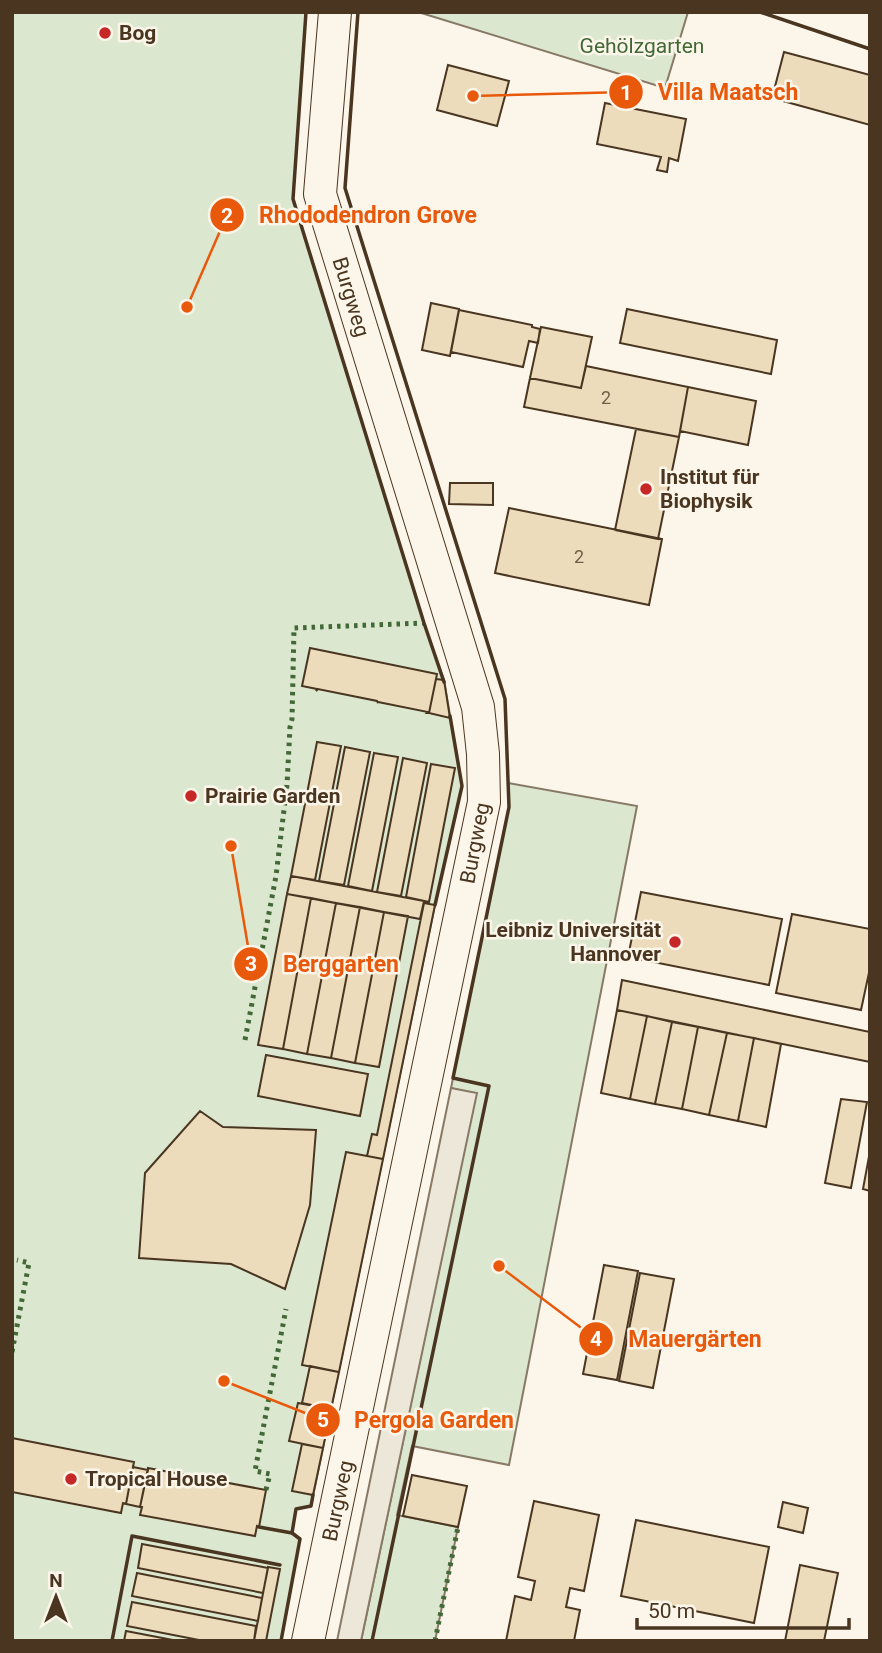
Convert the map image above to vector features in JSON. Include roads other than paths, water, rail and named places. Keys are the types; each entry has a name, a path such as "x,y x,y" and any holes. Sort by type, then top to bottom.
{"street":[{"name":"Burgweg","path":"308,1641 484,802 478,707 320,194 335,12"}],"place":[{"name":"Bog","path":"105,33"},
{"name":"Villa Maatsch","path":"473,96"},
{"name":"Rhododendron Grove","path":"187,307"},
{"name":"Institut für Biophysik","path":"646,489"},
{"name":"Prairie Garden","path":"191,796"},
{"name":"Berggarten","path":"231,846"},
{"name":"Leibniz Universität Hannover","path":"675,942"},
{"name":"Mauergärten","path":"499,1266"},
{"name":"Pergola Garden","path":"224,1381"},
{"name":"Tropical House","path":"71,1479"}],"park label":[{"name":"Gehölzgarten","path":"642,46"}]}
